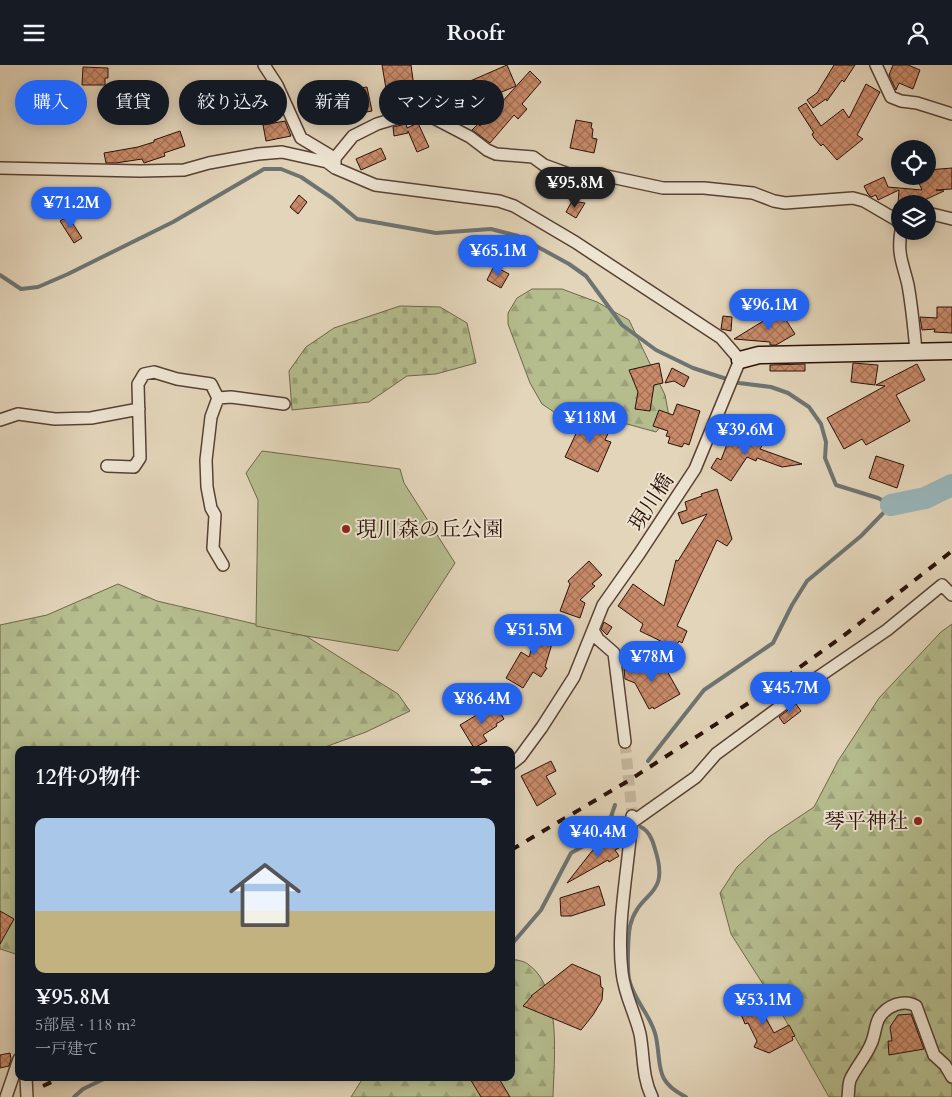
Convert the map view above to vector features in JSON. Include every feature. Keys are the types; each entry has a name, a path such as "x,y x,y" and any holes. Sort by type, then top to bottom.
{"street":[{"path":"264,65 277,85 301,138 331,156 331,165"},
{"path":"876,65 890,97 901,101 918,103 952,114"},
{"path":"331,165 353,136 390,120 426,114 444,122 496,154 533,157 544,165 577,177 602,175 663,188 704,188 753,193 785,203 853,198 864,201 891,216"},
{"path":"0,167 140,171 184,170 258,153 282,152 331,165 375,185 499,201 514,206 575,242 721,338 738,366 759,355 952,351"},
{"path":"936,215 952,219"},
{"path":"900,240 900,258 908,284 916,351"},
{"name":"現川橋","path":"515,761 542,727 574,677 603,605 695,469 738,366"},
{"path":"106,466 134,467 140,458 138,384 144,375 154,372 177,379 211,384 218,398 211,417 206,459 207,487 214,515 214,548 223,565"},
{"path":"218,398 231,397 284,403"},
{"path":"0,420 18,414 55,419 91,418 139,409"},
{"path":"652,1097 646,1083 639,1032 624,987 621,970 621,928 632,818 696,777 716,754 800,692 808,684 887,630 942,585 952,595"},
{"path":"592,630 598,639 614,653 625,742"},
{"path":"848,1097 850,1079 872,1043 878,1019 886,1009 901,1003 910,1003 916,1006 934,1055 945,1065 952,1077"},
{"path":"6,1097 15,1071"},
{"path":"26,1081 27,1097"}],"green space":[{"path":"532,289 562,289 597,302 629,320 665,395 669,416 656,432 627,424 557,414 542,404 530,383 508,324 508,313 517,298"},
{"path":"400,306 440,307 467,323 476,363 436,374 407,376 369,402 292,410 289,371 306,347 334,328"},
{"name":"現川森の丘公園","path":"262,451 400,469 404,483 455,563 398,651 256,626 258,500 246,473"},
{"path":"118,584 157,601 306,636 398,694 410,711 366,732 328,746 15,746 15,954 0,949 0,625 47,615"},
{"path":"952,624 952,1097 829,1097 782,1014 731,934 720,893 737,867 769,837 814,807 838,761 879,698 941,632"},
{"path":"515,960 529,965 540,976 547,990 554,1026 553,1097 351,1097 361,1081 515,1081"}],"building":[{"path":"382,65 411,65 413,80 385,80"},
{"path":"507,65 516,86 504,91 504,80 472,80"},
{"path":"834,65 855,65 844,82 842,80 827,101 826,99 813,108 807,100 817,93"},
{"path":"893,65 908,65 920,70 913,89 899,83 896,90 889,75"},
{"path":"83,67 108,68 108,78 97,80 97,85 87,85 87,80 82,80"},
{"path":"530,71 541,82 522,104 527,109 518,119 514,115 490,143 472,130 477,125 504,125 504,100"},
{"path":"866,84 880,92 857,135 863,139 837,160 823,144 821,146 814,138 812,134 814,133 798,108 806,103 821,126 843,109 849,118"},
{"path":"369,97 372,111 369,112"},
{"path":"576,120 592,123 592,138 597,139 594,153 570,148"},
{"path":"263,125 287,125 291,136 266,141"},
{"path":"406,125 407,128 419,125 429,147 417,152 408,131 408,133 394,136 393,127"},
{"path":"180,131 185,146 164,153 165,156 144,163 142,159 106,163 104,153 138,147"},
{"path":"381,148 386,159 361,170 356,159"},
{"path":"952,168 952,189 936,190 944,191 935,195 899,195 899,190 878,200 876,195 871,197 868,194 864,186 884,177 888,187 922,190 920,185 936,185 936,169"},
{"path":"299,195 307,202 298,214 290,207"},
{"path":"572,201 585,203 576,218 566,212"},
{"path":"68,216 82,238 74,243 60,221"},
{"path":"494,266 509,274 501,288 487,280"},
{"path":"937,307 952,307 952,333 934,332 935,329 922,330 920,317 937,318"},
{"path":"778,312 795,334 776,345 770,345 770,342 734,339"},
{"path":"723,316 732,317 731,331 721,329"},
{"path":"659,363 663,383 654,385 650,411 635,409 638,392 629,370"},
{"path":"853,363 878,365 875,385 851,382"},
{"path":"805,364 805,371 770,371 770,365"},
{"path":"917,364 925,380 896,395 910,421 866,445 862,439 844,449 827,418 885,386 876,385"},
{"path":"672,368 689,377 684,387 674,381 665,383"},
{"path":"677,404 700,411 689,445 684,443 682,447 668,443 670,437 666,436 668,431 653,426 659,410 673,415"},
{"path":"591,415 612,425 605,440 611,442 598,472 565,457 582,421 588,423"},
{"path":"732,431 763,444 760,449 802,464 782,467 757,458 756,461 747,457 731,481 711,468 717,458 721,460"},
{"path":"876,456 904,465 897,488 869,478"},
{"path":"717,489 732,539 727,546 717,540 677,626 687,631 682,643 679,641 675,648 640,631 643,624 618,606 633,584 664,606 676,560 678,561 707,514 682,524 678,513 687,510 685,502"},
{"path":"589,561 602,575 592,584 595,586 580,600 585,603 580,618 560,611 570,584 568,581"},
{"path":"541,618 555,623 551,637 554,637 545,667 547,668 541,677 533,672 523,688 506,678 521,652 529,657"},
{"path":"604,622 612,627 607,635 601,629"},
{"path":"627,661 645,667 649,664 650,667 657,663 658,666 663,664 680,694 654,709 653,707 649,709 635,683 625,679 624,669"},
{"path":"495,704 504,719 483,735 487,741 478,746 473,746 460,725"},
{"path":"796,704 801,711 784,724 779,717"},
{"path":"551,761 556,771 546,776 556,794 537,806 521,776"},
{"path":"613,839 619,848 615,850 619,856 609,862 608,860 567,883 592,851"},
{"path":"599,886 605,905 571,916 561,916 560,898"},
{"path":"0,911 14,919 0,944"},
{"path":"572,964 600,976 601,987 603,988 602,1000 581,1030 523,1006 531,996"},
{"path":"750,996 752,999 756,997 757,1000 760,999 765,1009 762,1011 774,1033 789,1025 795,1036 792,1037 793,1040 769,1053 754,1047 757,1041 748,1023 745,1024 736,1002"},
{"path":"911,1014 924,1049 889,1055 888,1041 892,1041 890,1027 898,1015"},
{"path":"10,1053 9,1066 0,1068 0,1055"},
{"path":"471,1081 500,1081 510,1097 481,1097"}],"waterway":[{"path":"0,275 21,289 38,287 173,222 264,169 281,169 301,177 332,198 357,219 436,233 491,229 518,236 569,264 586,276 622,325 656,350 693,368 739,383 771,387 788,393 809,407 821,424 826,442 825,458 836,485 878,498 891,505 861,536 807,581 792,605 773,643 704,690 648,761"},
{"path":"891,505 925,498 952,485"},
{"path":"515,940 541,910 571,853 605,834 615,805"},
{"path":"611,817 621,820"},
{"path":"641,827 653,843 659,865 659,877 652,892 634,914 630,926 629,979 634,994 654,1029 661,1072 664,1079 676,1091 686,1097"},
{"path":"74,1097 83,1089 100,1081"}],"tunnel":[{"path":"625,742 632,813"}],"railway":[{"path":"515,848 628,781 761,695 842,637 952,551"},
{"path":"43,1086 54,1081"}],"place":[{"name":"現川森の丘公園","path":"346,529"},
{"name":"琴平神社","path":"918,821"}]}
